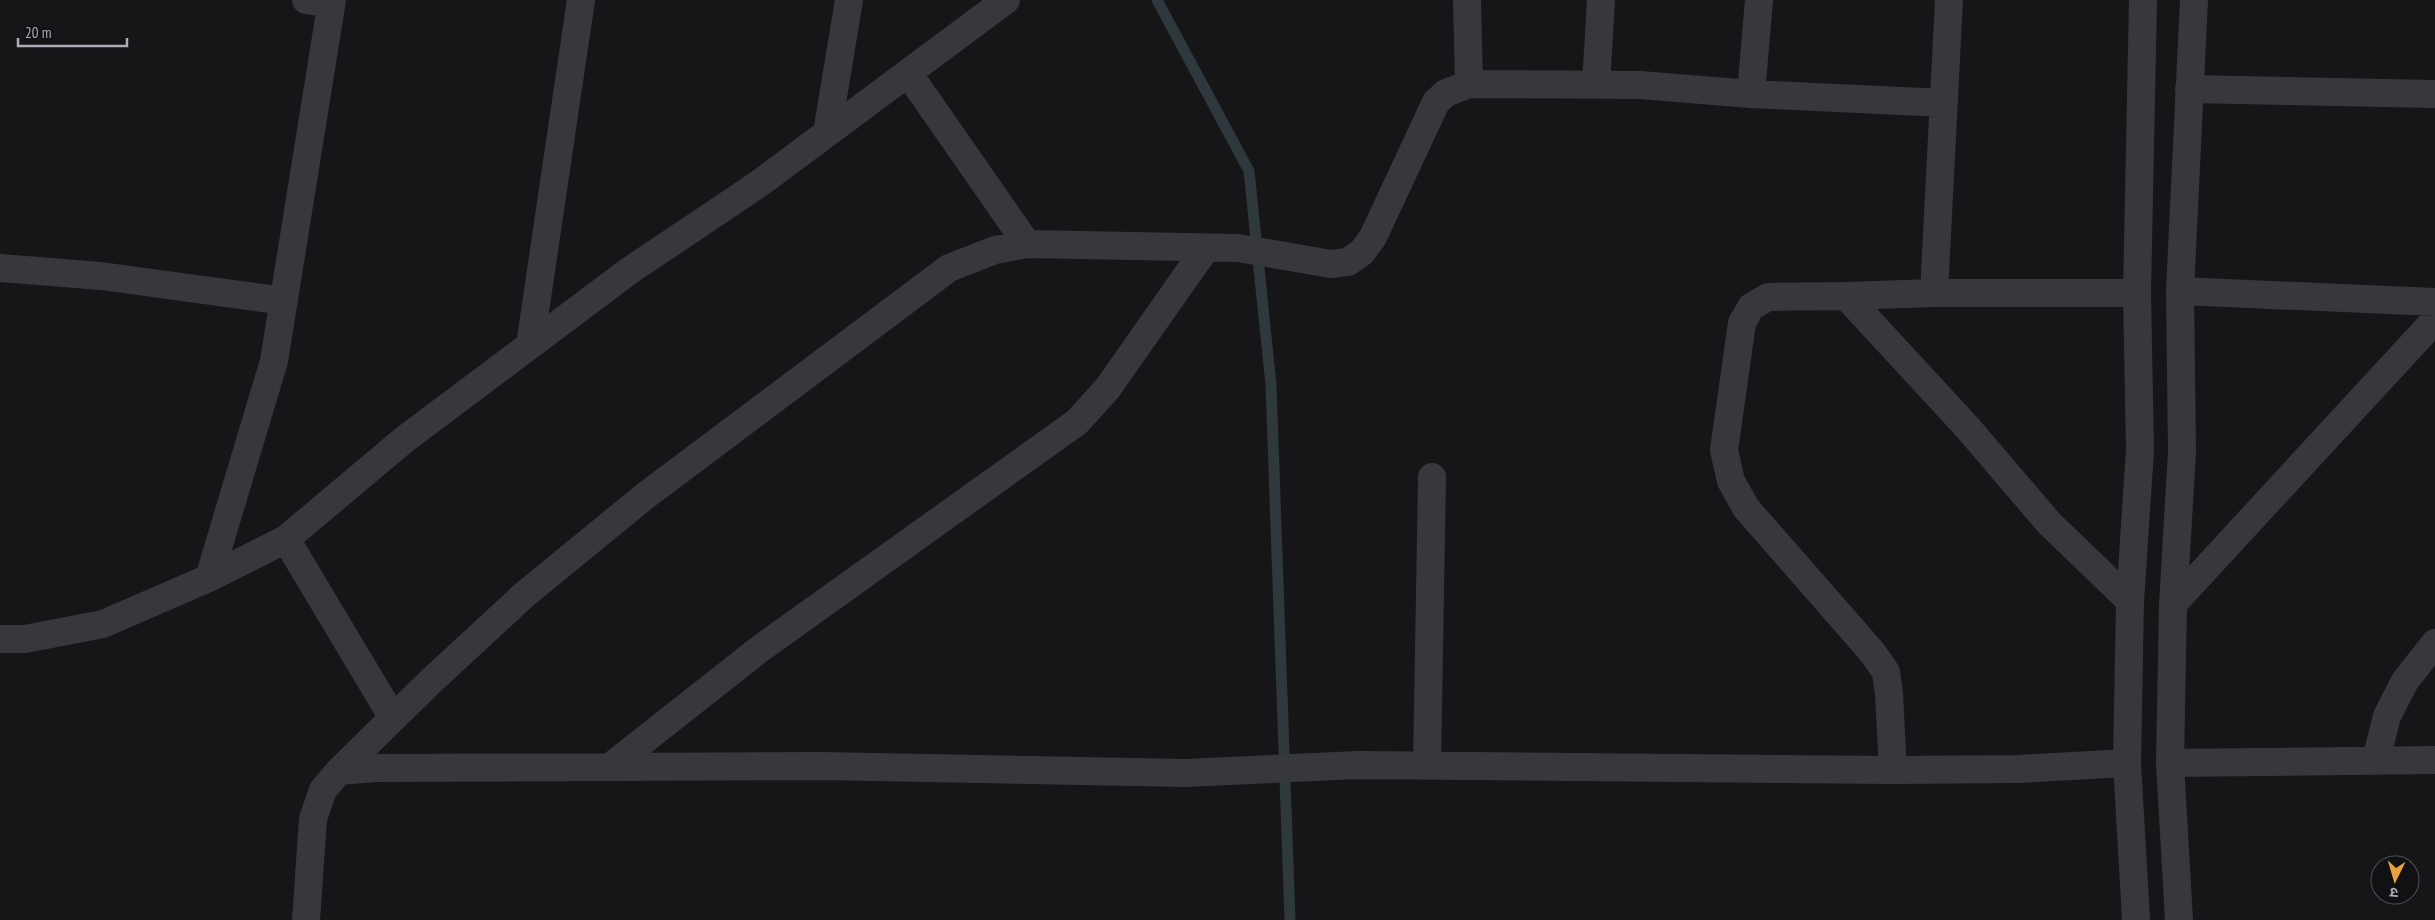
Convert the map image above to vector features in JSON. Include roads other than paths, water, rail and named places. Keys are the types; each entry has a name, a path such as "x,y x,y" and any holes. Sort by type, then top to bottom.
{"street":[{"path":"530,345 581,0"},
{"path":"828,133 849,0"},
{"path":"0,638 25,639 103,624 209,578 286,539 405,440 530,345 629,271 760,183 1006,0"},
{"path":"1467,0 1469,84"},
{"path":"1596,84 1601,0"},
{"path":"1751,94 1759,0"},
{"path":"1934,293 1949,0"},
{"path":"2136,920 2127,763 2130,601 2140,450 2137,293 2144,0"},
{"path":"2179,920 2170,763 2172,604 2182,452 2180,291 2194,0"},
{"path":"209,578 274,361 284,301 323,1"},
{"path":"908,73 1027,244"},
{"path":"306,920 313,819 322,790 339,772 393,718 524,595 645,496 949,268 995,250 1027,244 1238,248 1331,264 1348,262 1362,252 1373,237 1436,102 1446,93 1469,84 1640,85 1751,94 1944,103"},
{"path":"2189,89 2435,94"},
{"path":"610,767 760,648 1077,422 1108,388 1206,248"},
{"path":"0,268 101,276 284,301"},
{"path":"2180,291 2435,302"},
{"path":"1893,770 1886,672 1872,652 1746,508 1731,481 1724,450 1742,323 1750,307 1768,297 1934,293 2137,293"},
{"path":"1846,296 1967,427 2049,523 2130,601"},
{"path":"2172,604 2435,320"},
{"path":"1427,766 1432,477"},
{"path":"286,539 393,718"},
{"path":"2376,760 2387,716 2405,681 2435,643"},
{"path":"2170,763 2435,760"},
{"path":"339,772 375,768 822,766 1186,773 1358,765 1893,770 2018,769 2127,763"}],"waterway":[{"path":"1157,0 1249,171 1271,385 1290,920"}]}
